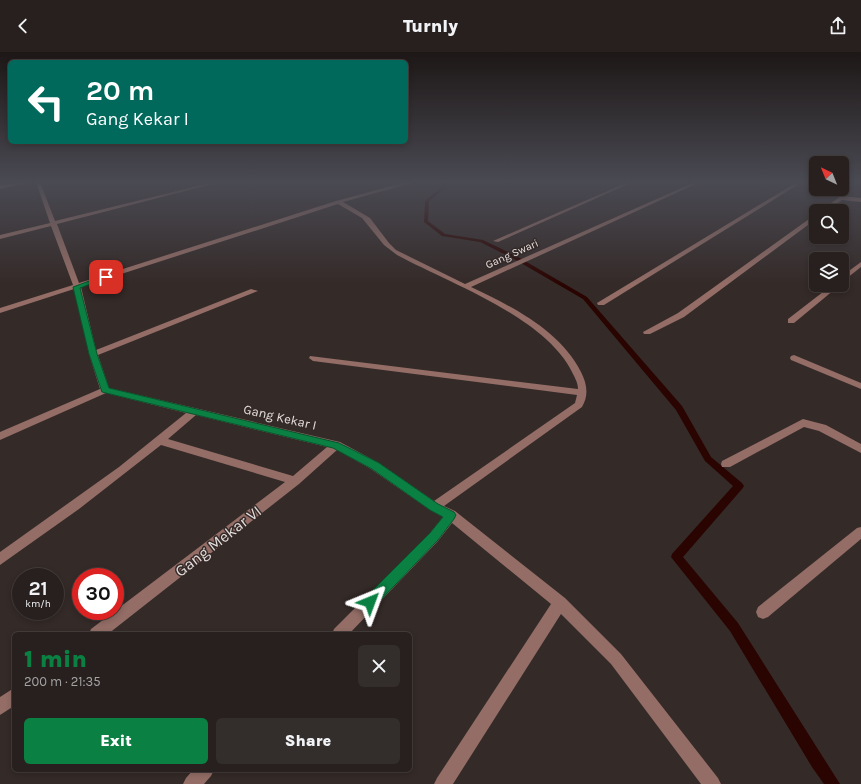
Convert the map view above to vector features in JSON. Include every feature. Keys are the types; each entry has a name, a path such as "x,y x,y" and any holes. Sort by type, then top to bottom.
{"street":[{"path":"0,436 105,390 93,354 77,287 52,216"},
{"path":"0,237 82,216"},
{"path":"0,311 295,216"},
{"path":"365,216 372,223 384,242 399,254 466,286 536,327 558,347 571,362 582,385 582,394 579,405 434,507"},
{"path":"496,241 553,216"},
{"name":"Gang Swari","path":"466,286 505,270 622,216"},
{"path":"601,303 744,216"},
{"path":"647,332 681,315 809,221"},
{"path":"849,274 861,264"},
{"path":"93,354 254,291"},
{"path":"792,321 827,292"},
{"path":"314,358 582,394"},
{"path":"794,358 861,386"},
{"name":"Gang Kekar I","path":"105,390 336,445 375,466 434,507 451,515 560,603 616,659 712,784"},
{"path":"0,559 89,496 161,441 194,411"},
{"path":"726,464 803,423 822,428 861,449"},
{"path":"161,441 295,481"},
{"name":"Gang Mekar VI","path":"99,632 295,481 336,445"},
{"path":"341,632 434,537 451,515"},
{"path":"763,612 861,532"},
{"path":"443,784 560,603"},
{"path":"0,707 12,698"},
{"path":"192,784 204,772"}],"waterway":[{"path":"426,216 426,221 444,235 481,241 516,258 585,298 679,408 708,459 739,486 676,557 734,627 817,762 833,784"}],"route":[{"path":"106,277 77,287 93,354 105,390 336,445 375,466 434,507 451,515 434,537 370,602"}]}
